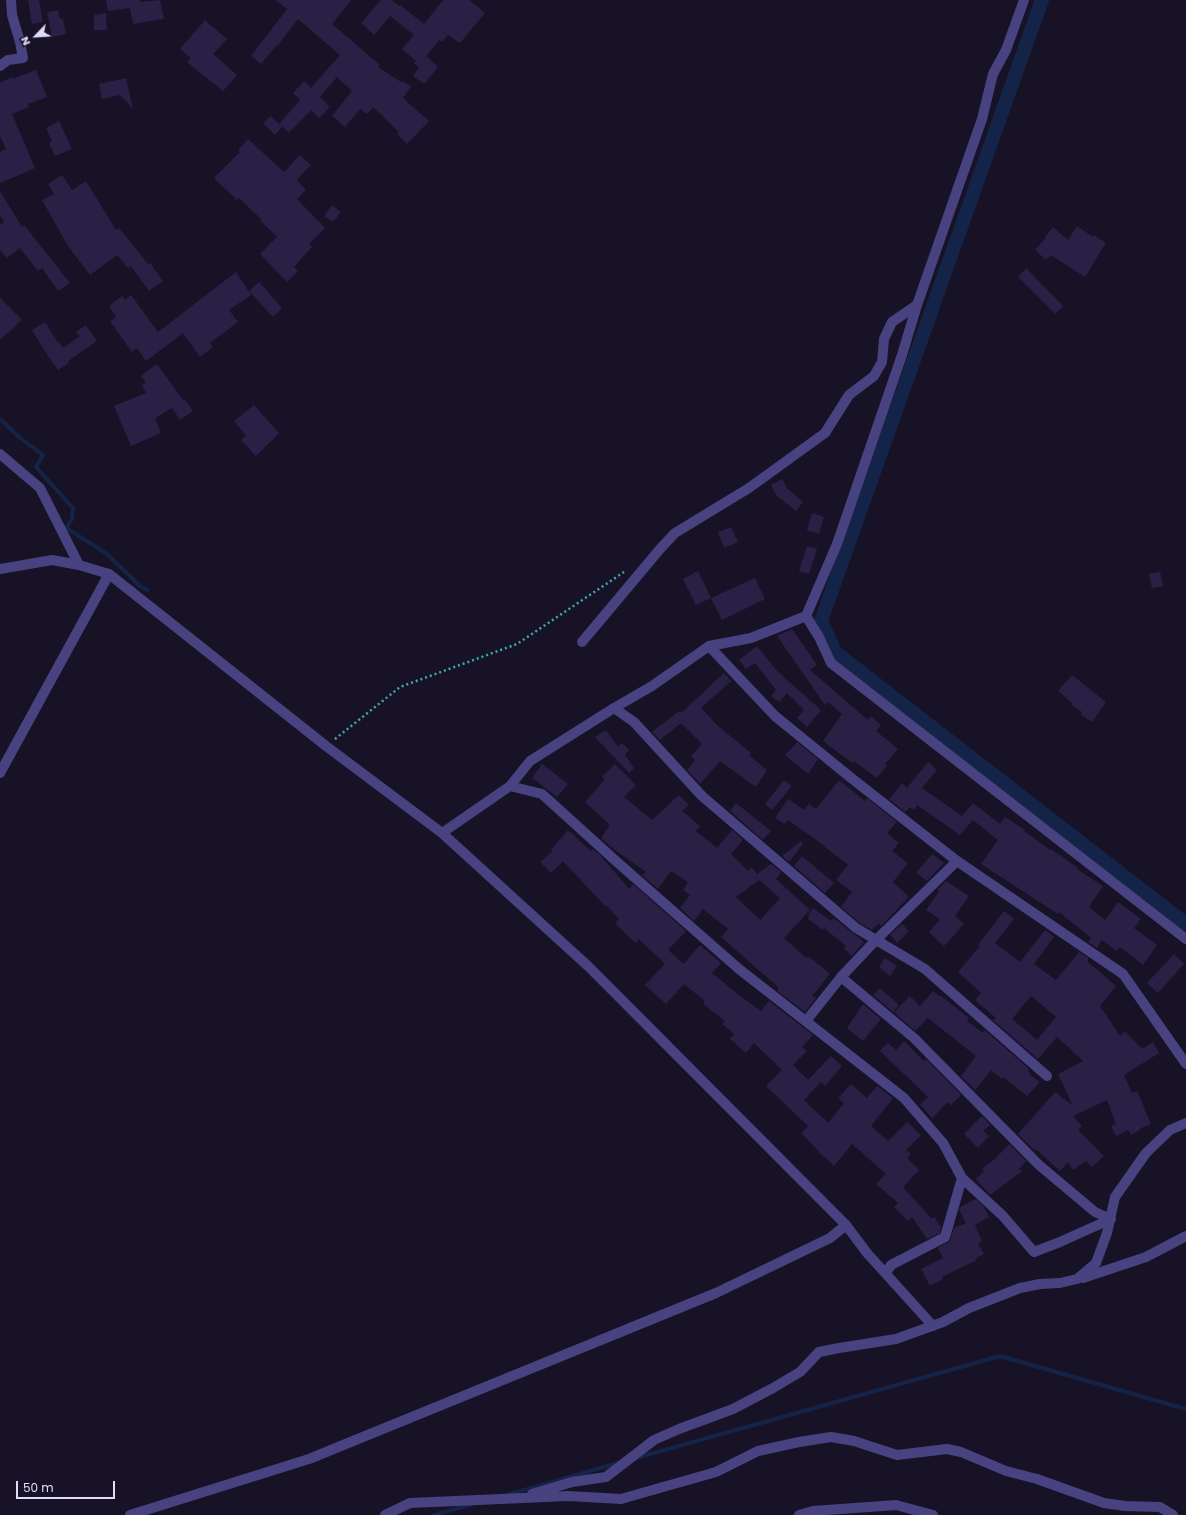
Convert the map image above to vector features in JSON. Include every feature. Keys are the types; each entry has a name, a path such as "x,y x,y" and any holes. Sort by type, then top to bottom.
{"street":[{"path":"0,66 8,60 23,58 12,15 11,0"},
{"path":"442,833 510,786 530,761 652,686 709,646 751,638 806,616 837,544 902,355 917,305 982,120 993,74 1006,50 1024,0"},
{"path":"582,642 660,548 675,534 749,488 824,433 849,395 874,376 882,362 884,339 892,322 917,305"},
{"path":"0,454 40,488 79,565"},
{"path":"0,569 52,560 79,565 109,574 326,746 442,833 589,967 846,1225 867,1253 933,1326"},
{"path":"0,773 109,574"},
{"path":"806,616 819,637 831,663 1186,939"},
{"path":"709,646 775,716 957,861 1123,974 1186,1064"},
{"path":"614,708 634,722 702,796 856,928 925,969 1047,1076"},
{"path":"510,786 542,794 739,969 904,1098 943,1143 962,1178 1003,1216 1034,1252 1111,1219"},
{"path":"806,1021 841,977 876,940 957,861"},
{"path":"841,977 914,1038 1039,1165 1094,1212 1111,1219"},
{"path":"1077,1279 1096,1263 1108,1233 1115,1197 1146,1153 1170,1130 1186,1122"},
{"path":"886,1273 892,1265 945,1237 962,1178"},
{"path":"130,1515 309,1459 716,1293 830,1238 846,1225"},
{"path":"521,1498 572,1482 606,1477 654,1440 733,1409 773,1388 800,1372 819,1352 896,1339 933,1326 969,1308 1020,1288 1040,1284 1060,1283 1077,1279 1146,1257 1186,1236"},
{"path":"385,1515 410,1504 568,1496 621,1499 716,1472 758,1451 831,1437 854,1441 897,1454 947,1450 961,1452 1006,1471 1037,1479 1104,1504 1160,1508 1173,1515"},
{"path":"799,1515 813,1511 896,1505 933,1515"}],"path":[{"path":"326,746 400,687 517,644 627,570"}],"building":[{"path":"28,0 39,0 43,22 32,24"},
{"path":"106,0 140,0 140,2 160,0 164,19 133,24 130,8 108,11"},
{"path":"275,0 351,0 332,24 380,65 378,67 401,82 402,81 411,86 403,98 429,121 407,144 397,134 399,132 373,107 367,114 360,109 345,127 332,116 352,91 337,77 320,97 330,107 319,118 311,110 289,133 279,124 300,100 293,93 304,81 311,88 340,55 298,19 261,64 251,56 287,9"},
{"path":"381,0 392,0 424,24 443,0 469,0 485,13 460,43 448,35 442,42 439,40 426,56 438,67 424,84 413,76 419,68 414,63 416,61 402,49 414,35 390,16 374,35 361,23"},
{"path":"58,10 60,19 63,19 66,34 52,37 47,12"},
{"path":"106,13 107,30 94,30 94,15"},
{"path":"205,20 227,39 213,54 237,75 223,91 187,62 191,58 180,49"},
{"path":"36,70 47,97 28,104 29,107 12,114 35,168 0,183 0,152 6,149 0,136 0,83 12,77 13,79"},
{"path":"126,78 133,109 120,95 102,99 99,84"},
{"path":"271,116 282,127 275,135 263,123"},
{"path":"59,121 72,149 55,156 49,143 52,141 46,128"},
{"path":"248,139 284,172 300,155 311,165 297,180 306,190 297,199 325,228 309,244 312,247 294,267 298,271 287,282 260,254 277,237 239,198 237,200 214,178 240,152 238,150"},
{"path":"62,175 72,190 86,181 116,230 119,228 148,264 150,263 163,281 149,291 131,266 128,268 117,255 90,275 68,246 42,200 54,194 48,184"},
{"path":"0,191 22,227 24,225 70,283 58,291 42,268 38,271 20,248 7,258 0,250 0,225 4,222 0,216"},
{"path":"332,205 341,212 333,222 324,216"},
{"path":"1077,226 1093,237 1094,235 1106,243 1085,277 1051,255 1046,260 1035,250 1046,238 1045,237 1053,227 1068,240"},
{"path":"1026,268 1063,306 1055,314 1018,277"},
{"path":"236,272 251,295 229,310 238,322 210,343 213,347 200,357 183,333 146,361 137,348 132,352 110,321 116,317 109,306 122,296 125,300 131,295 158,332"},
{"path":"259,282 282,308 273,317 249,291"},
{"path":"0,298 22,320 0,340"},
{"path":"45,322 58,343 59,342 63,348 80,336 76,332 86,325 97,341 68,361 69,363 58,370 32,330"},
{"path":"157,364 183,400 184,399 193,411 180,420 172,408 155,418 161,433 131,446 114,406 146,393 142,385 146,383 141,376"},
{"path":"254,405 279,433 256,456 241,440 246,436 234,421"},
{"path":"782,479 787,488 803,502 796,511 776,495 771,485"},
{"path":"812,513 824,517 819,534 807,530"},
{"path":"731,527 738,542 724,548 718,532"},
{"path":"807,546 817,549 809,574 799,571"},
{"path":"698,571 711,598 696,605 683,579"},
{"path":"1160,572 1163,586 1152,588 1149,574"},
{"path":"755,578 765,599 722,620 711,598"},
{"path":"792,629 817,665 810,670 868,720 871,716 881,725 876,731 898,749 885,764 887,766 877,778 854,761 852,763 823,741 842,714 828,702 825,705 777,636"},
{"path":"757,646 777,671 821,710 807,727 797,718 804,710 787,693 779,702 771,696 776,690 755,663 746,669 739,660"},
{"path":"724,673 731,681 701,708 718,726 751,753 749,755 767,770 756,787 720,761 700,784 687,770 695,760 691,756 702,744 681,723 660,740 652,732 679,711 681,713"},
{"path":"1072,675 1106,702 1092,722 1081,715 1082,712 1071,705 1072,703 1058,691"},
{"path":"606,730 618,747 622,743 629,750 625,755 634,768 629,773 595,737"},
{"path":"797,742 818,759 808,774 785,755"},
{"path":"928,762 937,770 922,788 962,816 973,803 1000,824 1005,817 1103,886 1089,907 1105,920 1118,902 1141,919 1134,928 1157,945 1143,965 1120,947 1117,951 1102,940 1097,948 1088,942 1091,938 1059,912 1058,914 981,864 998,840 973,820 960,835 917,805 914,810 910,807 905,812 889,799 902,783 907,788"},
{"path":"542,764 568,784 557,797 532,778"},
{"path":"615,764 636,785 624,797 652,820 679,795 689,805 682,811 700,826 696,831 717,848 732,830 743,840 731,854 748,871 752,867 757,874 771,864 781,872 776,879 810,910 784,938 806,958 808,956 830,974 812,996 816,998 805,1012 777,991 779,988 721,937 728,929 703,909 694,921 680,908 690,895 683,890 688,882 671,871 658,889 642,875 646,872 601,838 610,825 585,802 605,779 602,777","holes":["759,880 780,898 760,920 736,897"]},
{"path":"784,780 792,786 772,810 765,804"},
{"path":"839,780 865,801 867,798 897,822 887,833 899,843 892,851 908,863 893,882 909,897 881,926 879,923 872,930 860,923 841,907 852,892 836,880 848,865 788,820 785,824 775,818 788,799 804,810 809,804 816,809"},
{"path":"736,803 771,831 763,840 730,811"},
{"path":"568,830 591,851 593,849 600,855 629,889 633,884 686,931 668,950 684,964 700,945 721,963 712,973 740,996 761,1011 769,1001 813,1035 802,1047 807,1051 793,1065 808,1080 831,1056 842,1066 825,1086 821,1082 804,1100 828,1123 844,1103 838,1098 851,1084 867,1098 877,1086 893,1098 871,1126 888,1141 907,1122 921,1135 906,1150 911,1154 907,1158 919,1170 903,1187 932,1219 934,1217 941,1227 940,1233 927,1239 912,1217 908,1221 894,1207 898,1203 876,1184 886,1174 852,1144 834,1166 821,1154 801,1133 808,1126 766,1086 782,1070 754,1043 746,1053 730,1039 734,1034 722,1024 725,1021 703,1004 705,1001 684,984 666,1004 645,985 665,964 639,939 635,943 615,923 619,919 563,861 551,873 540,862 552,852 551,850"},
{"path":"801,841 803,844 789,862 782,856"},
{"path":"932,854 944,863 927,881 916,873"},
{"path":"802,856 834,883 825,893 794,866"},
{"path":"946,881 969,896 955,916 964,924 944,946 929,932 940,919 926,910 939,891 937,890"},
{"path":"813,908 831,921 834,918 863,940 862,941 864,942 852,956 844,949 846,946 824,928 823,930 808,919 808,915"},
{"path":"1004,911 1014,919 995,943 1020,962 1045,930 1054,937 1034,964 1056,980 1079,952 1089,958 1087,961 1116,986 1100,1006 1120,1036 1125,1031 1142,1049 1153,1042 1159,1053 1124,1075 1132,1093 1137,1091 1151,1124 1139,1129 1140,1130 1131,1135 1128,1130 1116,1136 1111,1126 1116,1124 1107,1100 1073,1116 1082,1126 1078,1130 1104,1156 1092,1167 1086,1161 1073,1170 1068,1162 1060,1171 1036,1149 1035,1151 1018,1134 1055,1092 1073,1106 1058,1074 1083,1061 1057,1037 1038,1059 993,1020 996,1018 975,1000 981,993 958,972 980,946 978,945","holes":["1031,996 1056,1017 1037,1040 1012,1019"]},
{"path":"902,924 909,931 897,943 890,935"},
{"path":"1174,954 1184,964 1158,993 1147,983"},
{"path":"885,958 897,966 890,976 879,967"},
{"path":"880,988 899,1005 893,1012 873,995"},
{"path":"933,991 969,1018 967,1021 983,1033 985,1030 1029,1069 1029,1074 1040,1082 1027,1096 1003,1077 1002,1079 991,1070 975,1090 961,1076 976,1056 928,1018 915,1031 894,1012 910,996 920,1006"},
{"path":"863,1004 881,1019 863,1041 847,1028"},
{"path":"904,1041 924,1061 926,1059 961,1095 951,1105 948,1102 932,1118 920,1105 928,1097 880,1051 888,1043 896,1050"},
{"path":"982,1116 990,1125 983,1131 989,1136 978,1148 964,1134"},
{"path":"1009,1144 1026,1161 1019,1169 1022,1171 990,1195 976,1179 984,1171 982,1169 996,1158"},
{"path":"976,1199 984,1207 989,1217 975,1225 982,1241 978,1243 984,1254 976,1258 977,1260 942,1277 943,1279 930,1286 921,1269 943,1258 938,1248 950,1241 954,1228 966,1223 959,1210 960,1207"}],"waterway":[{"path":"1042,0 821,621 835,652 1186,924"},
{"path":"0,419 19,437 43,455 36,467 73,508 72,519 66,528 106,553 141,587 147,590"},
{"path":"636,1458 1000,1356 1186,1409"},
{"path":"507,1495 618,1463"},
{"path":"434,1515 473,1504"}]}
